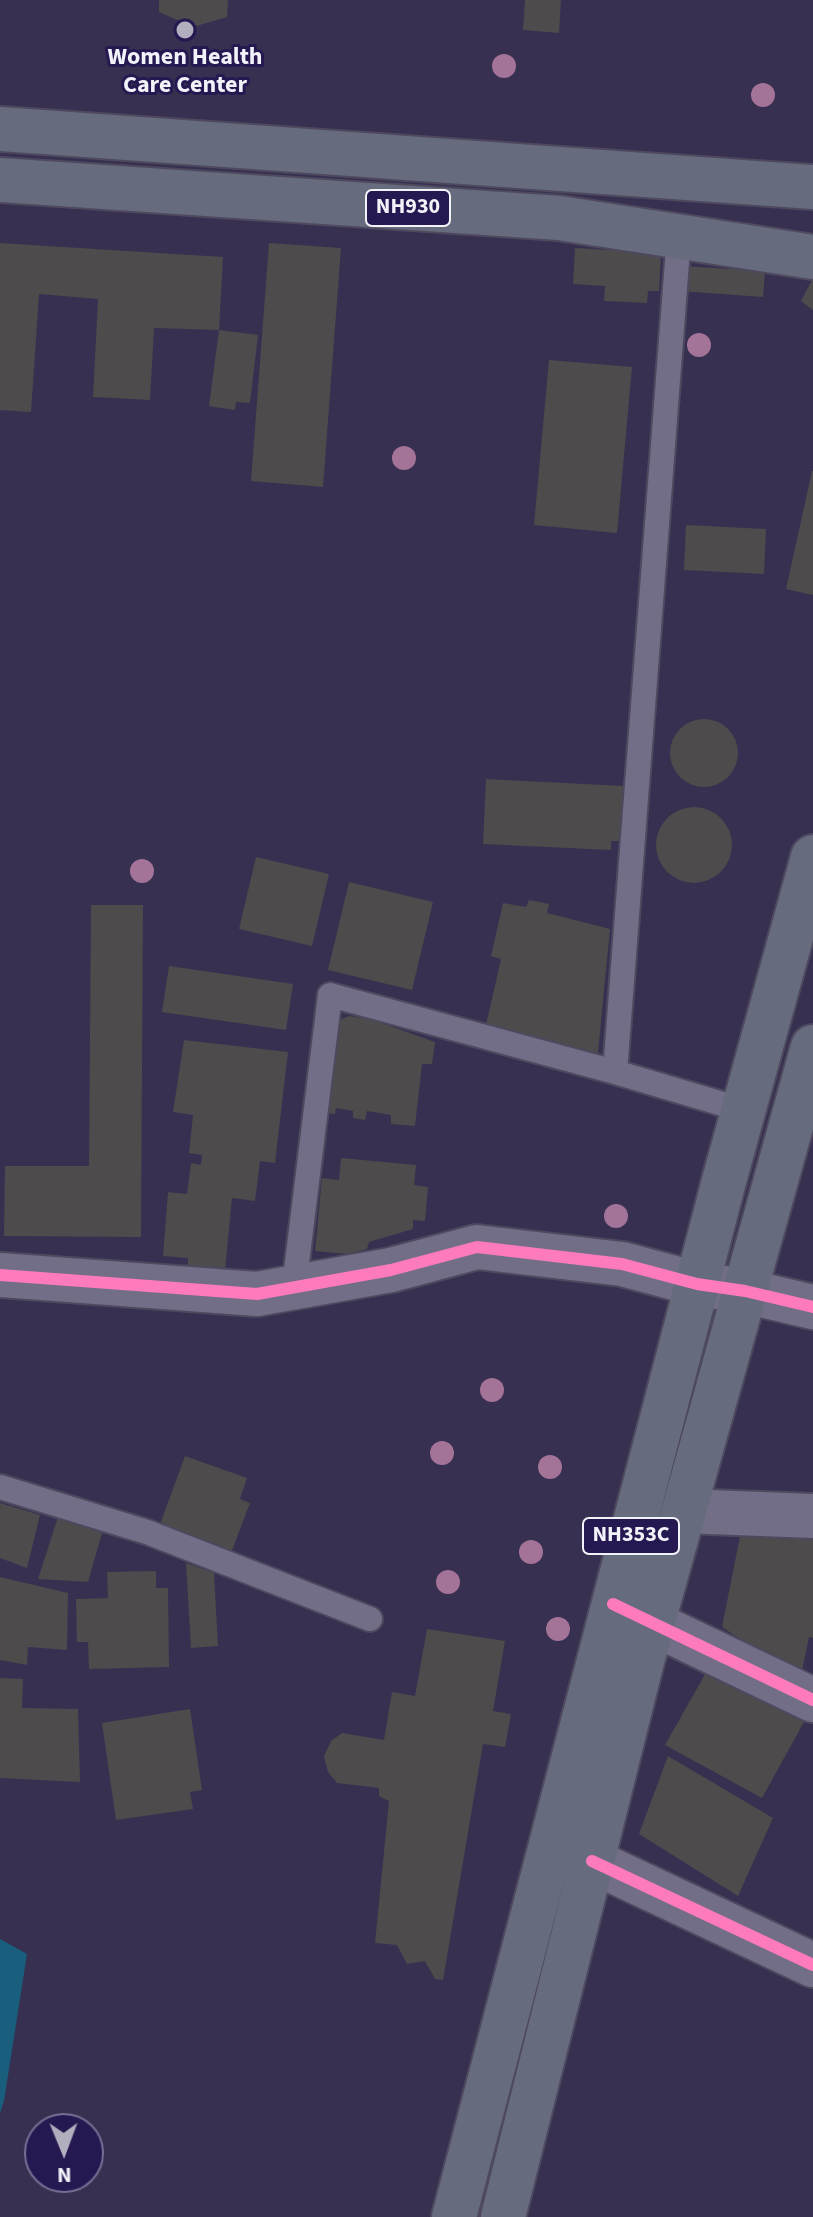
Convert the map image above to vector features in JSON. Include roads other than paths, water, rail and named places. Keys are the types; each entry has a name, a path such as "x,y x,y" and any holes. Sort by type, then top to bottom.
{"highway":[{"name":"NH930","path":"0,129 813,187"},
{"name":"NH930","path":"0,180 559,218 813,257"},
{"name":"NH353C","path":"454,2217 697,1284 813,857"},
{"name":"NH353C","path":"503,2217 652,1624 813,1047"}],"street":[{"path":"0,1275 257,1294 391,1270 477,1247 622,1264 697,1284 745,1291 813,1307"},
{"path":"684,1511 813,1516"},
{"path":"613,1604 813,1700"},
{"path":"592,1861 813,1965"}],"lane":[{"path":"615,1072 679,236"},
{"path":"294,1287 330,995 743,1110"},
{"path":"0,1487 147,1532 370,1619"}],"water":[{"path":"0,1939 27,1954 0,2113"}],"place":[{"name":"Women Health Care Center","path":"185,30"}]}
